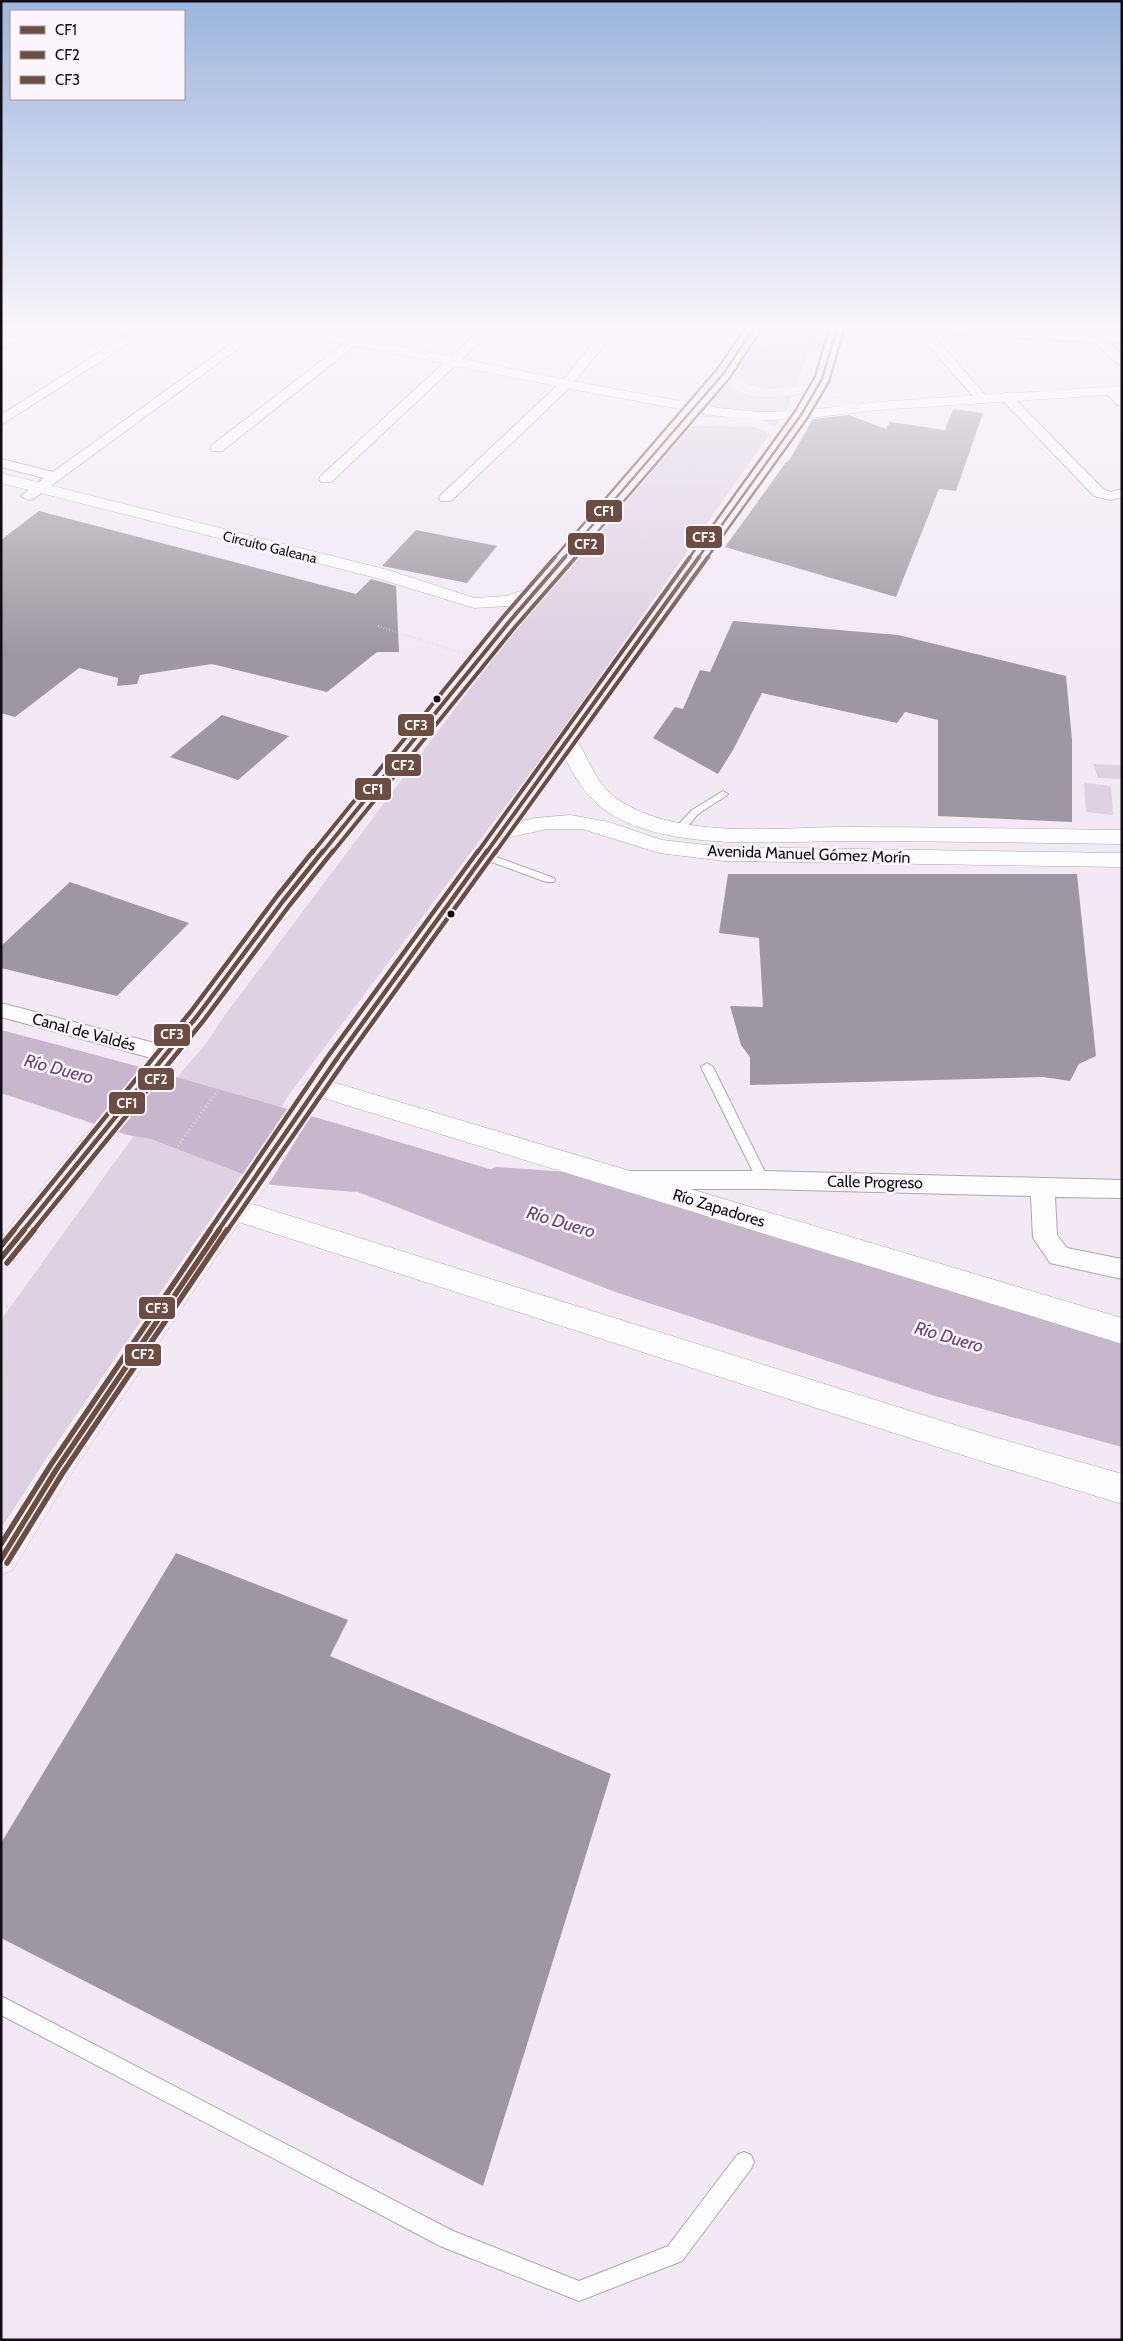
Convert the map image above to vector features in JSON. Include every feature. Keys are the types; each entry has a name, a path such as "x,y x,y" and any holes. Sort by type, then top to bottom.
{"main road":[{"path":"1,1258 198,1015 283,901 479,658 668,437"},
{"path":"778,437 780,442"},
{"path":"1,1559 56,1470 233,1209 258,1177 311,1093 485,856 783,437"}],"street":[{"path":"32,492 108,437"},
{"path":"217,448 231,437"},
{"path":"326,478 370,437"},
{"path":"446,498 509,437"},
{"path":"1049,437 1110,494 1122,508"},
{"path":"1,463 56,475"},
{"name":"Circuito Galeana","path":"1,478 32,492"},
{"name":"Circuito Galeana","path":"1,489 32,492 474,603 508,601 538,590"},
{"name":"Circuito Galeana","path":"376,579 509,622"},
{"name":"Avenida Manuel Gómez Morín","path":"567,740 584,774 599,793 621,811 647,822 680,829 749,834 1122,837"},
{"name":"Avenida Manuel Gómez Morín","path":"502,832 549,822 574,822 593,824 634,839 663,846 724,854 1122,860"},
{"name":"Canal de Valdés","path":"1,1010 162,1058"},
{"name":"Río Zapadores","path":"311,1093 628,1180 1122,1331"},
{"name":"Calle Progreso","path":"628,1180 763,1180 1122,1189"},
{"path":"1043,1186 1045,1238 1060,1256 1122,1269"},
{"path":"233,1209 984,1448 1122,1488"}],"lane":[{"path":"680,829 696,812 724,794"},
{"path":"485,856 550,880"},
{"path":"707,1067 763,1180"},
{"path":"1,2005 447,2239 579,2291 675,2254 744,2162"}],"path":[{"path":"1,1377 44,1318 176,1149 235,1066 426,838 515,708 715,441 710,437"},
{"path":"378,626 479,658"},
{"path":"358,807 426,838 485,856"},
{"path":"122,1219 206,1249"},
{"path":"1,1305 44,1318"}],"shaded area":[{"path":"681,437 767,437 558,736 288,1096 242,1174 1,1530 1,1320 127,1145 185,1068 205,1045 225,1015 524,617 594,541"},
{"path":"1093,764 1122,765 1122,779 1098,778"},
{"path":"1084,783 1111,786 1113,815 1086,812"}],"water":[{"name":"Río Duero","path":"1,1030 174,1076 741,1244 1122,1348 1122,1447 935,1396 618,1293 340,1185 91,1099 1,1075"}],"building":[{"path":"803,437 975,437 956,491 939,489 896,597 725,547 787,461 789,461"},
{"path":"39,511 356,594 371,579 396,586 399,652 377,652 327,692 212,664 140,675 137,684 117,686 118,678 79,668 15,717 1,713 1,540"},
{"path":"416,530 497,546 467,583 382,566"},
{"path":"733,621 898,635 1066,676 1072,740 1072,822 938,816 938,720 905,712 897,723 762,693 733,750 718,774 653,738 675,707 683,709 700,670 710,672"},
{"path":"222,715 289,736 238,780 170,757"},
{"path":"728,874 1077,874 1096,1056 1079,1064 1070,1081 1043,1077 750,1085 750,1057 741,1045 730,1006 763,1007 759,938 719,933"},
{"path":"70,882 189,923 117,996 1,968 1,946"},
{"path":"176,1553 348,1620 330,1656 611,1774 483,2186 1,1938 1,1843"}],"waterway":[{"path":"1,1077 128,1118 158,1124 272,1167 355,1174"},
{"path":"497,1185 595,1192 1122,1348"}],"transit line":[{"name":"CF3","path":"1,1246 192,1010 277,896 503,617 658,437"},
{"name":"CF1","path":"1,1258 198,1015 283,901 509,622 668,437"},
{"name":"CF2","path":"7,1263 204,1020 289,906 515,627 679,437"},
{"name":"CF3","path":"1,1544 50,1466 326,1059 776,437"},
{"name":"CF1","path":"1,1559 56,1470 338,1057 785,437"},
{"name":"CF2","path":"7,1563 62,1474 344,1062 794,437"}]}
